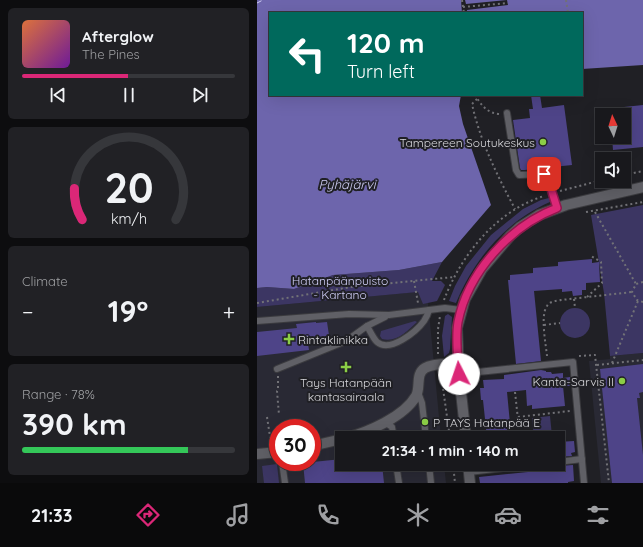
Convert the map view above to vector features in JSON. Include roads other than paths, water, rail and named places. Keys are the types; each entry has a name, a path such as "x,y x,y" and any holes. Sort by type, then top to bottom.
{"street":[{"path":"465,431 458,363 457,336 461,310 469,290 482,269 510,236 529,221 557,208 643,187"},
{"path":"365,431 386,423 416,397 418,392 419,374 425,368 458,363"},
{"path":"321,444 335,441"},
{"path":"257,454 269,453"},
{"path":"469,471 470,483"}],"lane":[{"path":"504,114 516,170 519,174 544,174 547,176 557,208"},
{"path":"257,321 349,314 389,315 445,308 461,310"},
{"path":"367,326 378,343 392,345 401,341 421,325 429,310"},
{"path":"277,369 346,341 367,326 389,315"},
{"path":"459,374 573,362 584,483"},
{"path":"418,392 422,403 425,431"},
{"path":"386,423 392,427 393,431"},
{"path":"565,461 582,459"},
{"path":"283,471 285,483"},
{"path":"397,471 399,483"},
{"path":"430,471 431,483"}],"water":[{"name":"Pyhäjärvi","path":"257,0 643,0 643,65 583,69 583,12 269,12 269,96 461,96 459,106 463,124 491,205 442,262 399,270 333,275 294,289 267,287 257,288"}],"place":[{"name":"Tampereen Soutukeskus","path":"543,142"},
{"name":"Rintaklinikka","path":"289,339"},
{"name":"Tays Hatanpään kantasairaala","path":"346,367"},
{"name":"Kanta-Sarvis II","path":"622,381"},
{"name":"P TAYS Hatanpää E","path":"425,422"}],"park label":[{"name":"Hatanpäänpuisto - Kartano","path":"340,287"}]}
